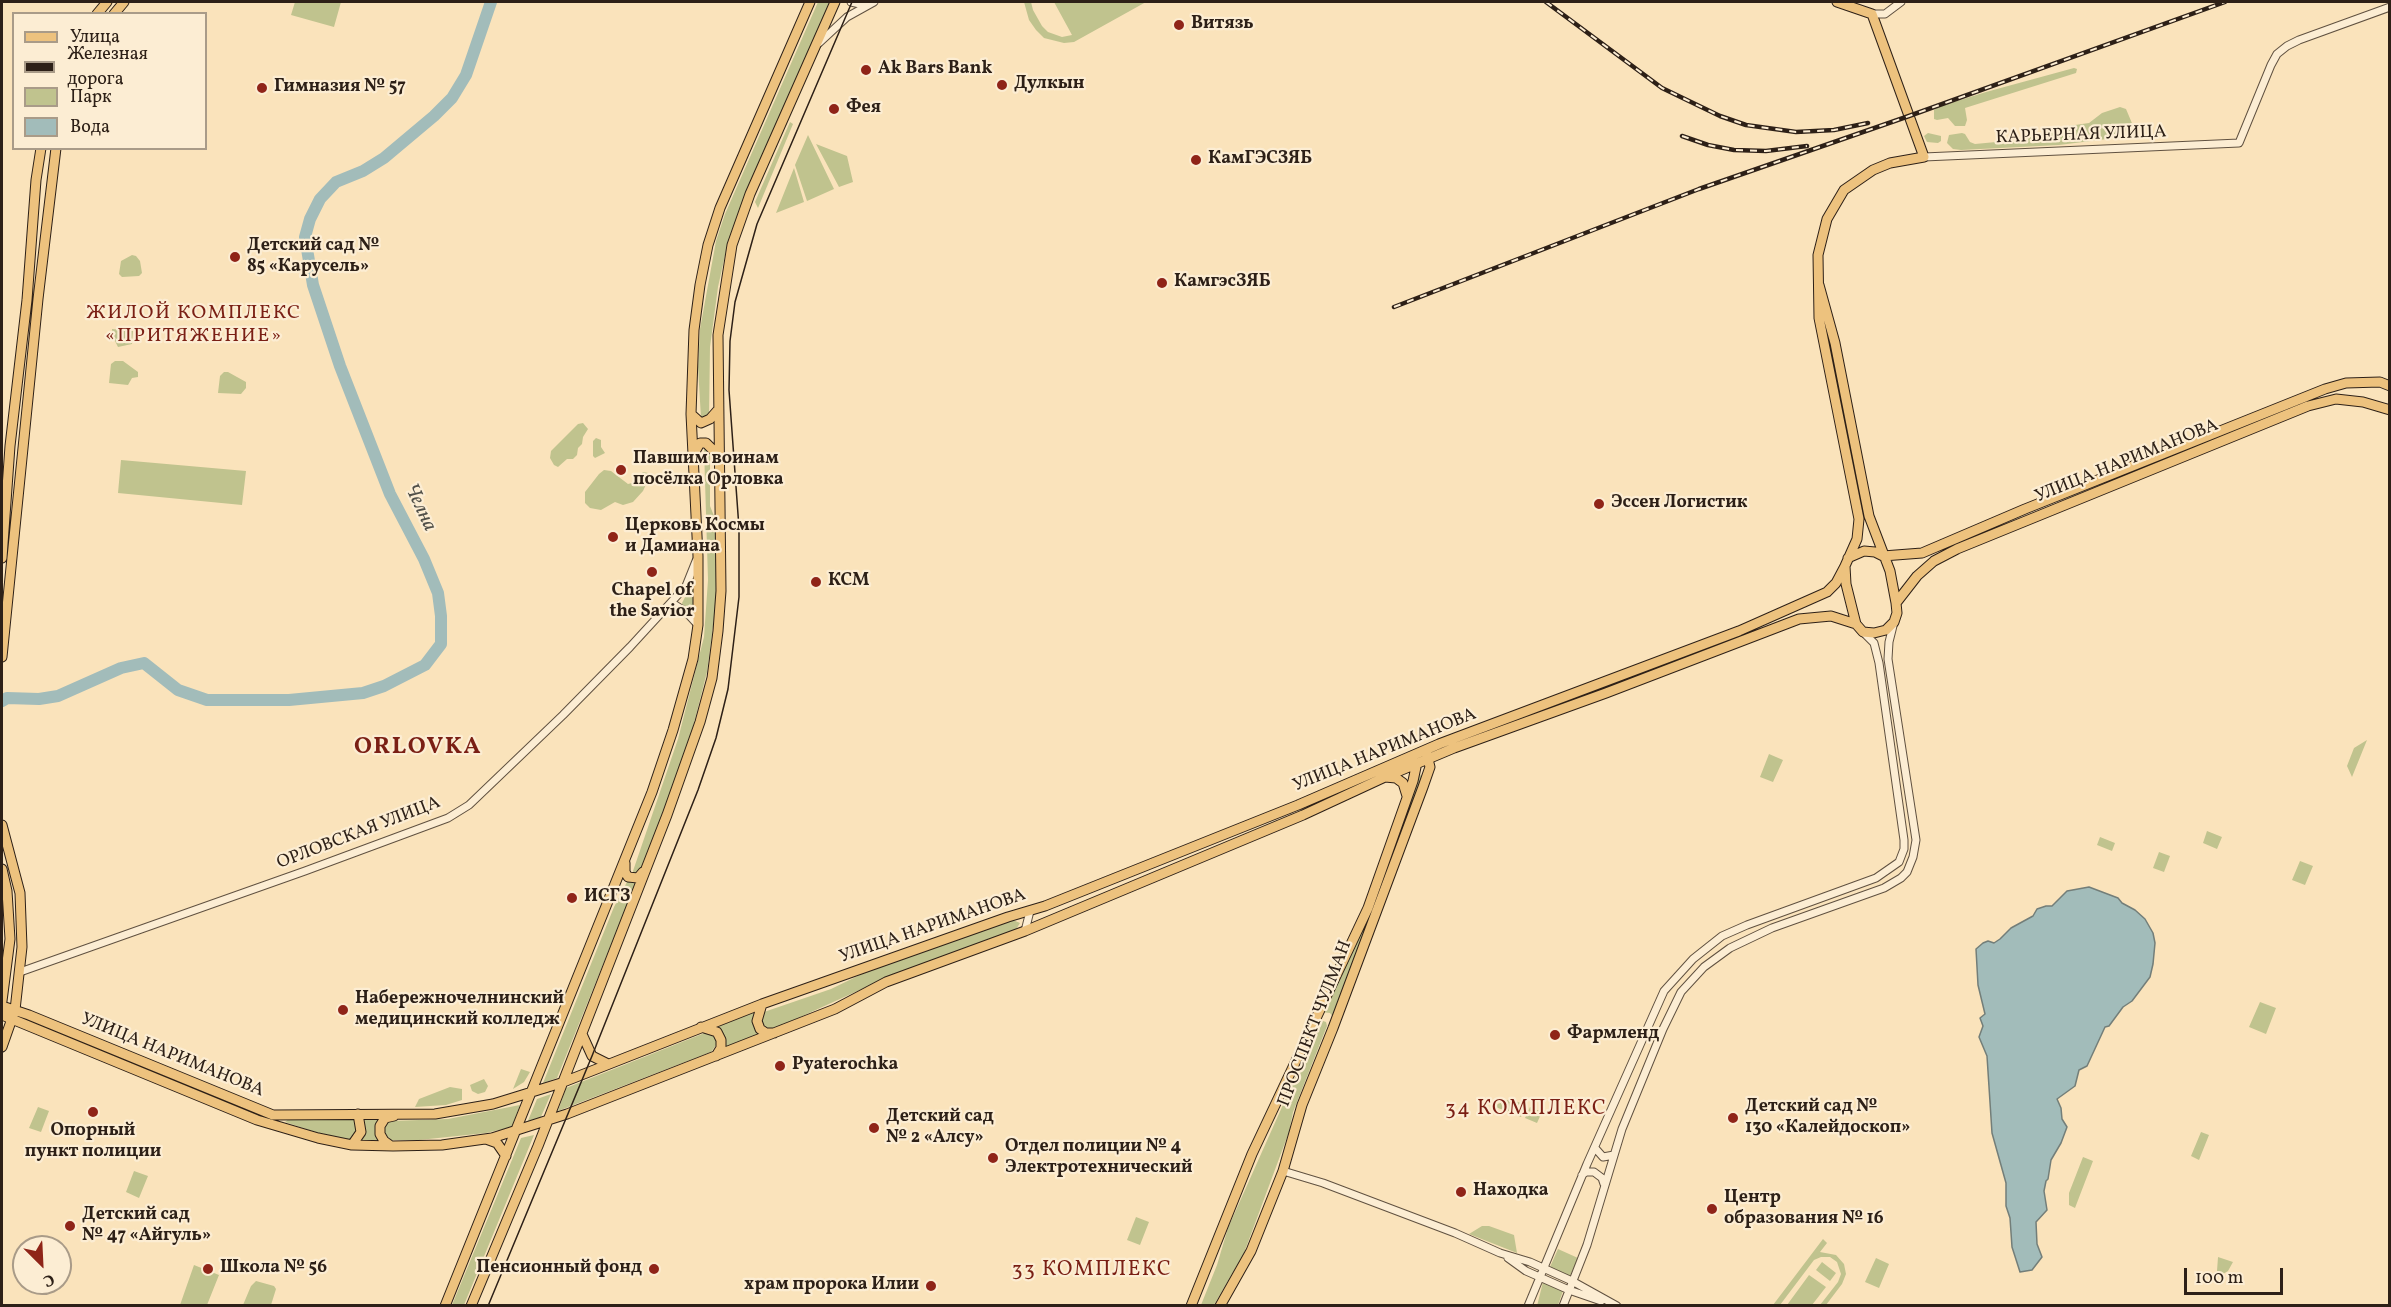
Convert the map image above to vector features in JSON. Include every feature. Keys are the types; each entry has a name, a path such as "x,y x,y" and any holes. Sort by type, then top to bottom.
{"main road":[{"path":"446,1305 663,763 693,659 698,626 698,556 691,414 694,330 708,245 720,208 810,2"},
{"path":"471,1305 582,1034 685,766 712,678 721,591 717,454 718,335 732,245 750,194 835,2"},
{"path":"1819,285 1835,343 1869,516 1890,571 1896,603 1897,613 1894,622 1880,632 1860,628 1849,598 1846,562 1857,539 1859,519 1823,348 1819,318 1818,255 1822,234 1834,204 1844,190 1873,170 1890,163 1924,157 1872,14 1837,2"},
{"path":"2,558 10,446 27,300 36,180 41,150"},
{"path":"2,657 38,299 56,150"},
{"name":"УЛИЦА НАРИМАНОВА","path":"13,1014 273,1115 435,1114 476,1108 530,1094 762,1004 1030,911 1683,653 1813,600 1827,592 1836,583 1846,562 1864,551 1875,552 1883,556 1922,553 2025,509 2325,389 2346,382 2380,382 2390,386"},
{"name":"УЛИЦА НАРИМАНОВА","path":"1896,603 1917,576 1934,561 1957,549 2308,406 2336,399 2363,402 2390,410"},
{"path":"691,414 701,423 710,420 717,411"},
{"path":"692,456 700,443 706,443 717,454"},
{"name":"УЛИЦА НАРИМАНОВА","path":"1427,754 1799,619 1831,616 1860,628"},
{"name":"ПРОСПЕКТ ЧУЛМАН","path":"1220,1305 1251,1251 1283,1171 1302,1105 1424,787 1430,767 1427,754"},
{"name":"УЛИЦА НАРИМАНОВА","path":"2,1006 13,1014 257,1120 318,1138 352,1145 393,1146 442,1145 486,1139 546,1122 835,1009 886,982 1025,931 1303,815 1385,777 1413,760"},
{"name":"ПРОСПЕКТ ЧУЛМАН","path":"1191,1305 1252,1154 1368,908 1416,773 1413,760"},
{"path":"1385,777 1396,778 1403,783 1407,797"},
{"path":"1298,804 1306,807 1303,815"},
{"path":"2,825 20,893 22,947 13,1014 2,1047"},
{"path":"625,858 625,872 628,877 638,878 646,866"},
{"path":"2,869 7,891 10,939 2,1001"},
{"path":"762,1004 757,1021 760,1029 766,1033 776,1033"},
{"path":"2,1015 13,1014"},
{"path":"1315,1020 1327,1017 1333,1028"},
{"path":"701,1027 717,1032 721,1040 721,1048 716,1056"},
{"path":"582,1034 592,1056 608,1064"},
{"path":"352,1145 361,1132 358,1114"},
{"path":"393,1146 384,1141 380,1134 380,1126 385,1118 396,1115"},
{"path":"486,1139 497,1143 506,1156"}],"street":[{"path":"851,2 860,4 873,2"},
{"path":"815,48 847,17 873,2"},
{"path":"1872,14 1885,14 1900,2"},
{"name":"КАРЬЕРНАЯ УЛИЦА","path":"1924,157 2239,143 2271,65 2277,54 2287,45 2390,8"},
{"name":"ОРЛОВСКАЯ УЛИЦА","path":"20,972 448,818 469,805 563,716 673,602 686,586 698,556"},
{"path":"673,602 698,626"},
{"path":"1563,1305 1587,1245 1622,1129 1663,1029 1681,992 1718,956 1740,943 1773,928 1884,888 1901,879 1907,872 1916,840 1888,659 1894,622"},
{"path":"1528,1305 1582,1175 1664,991 1698,954 1722,936 1876,878 1899,862 1904,849 1904,840 1879,663 1874,643 1860,628"},
{"path":"1025,931 1030,911"},
{"path":"1595,1148 1603,1157 1614,1155"},
{"path":"1283,1171 1323,1183 1543,1268 1616,1305"},
{"path":"1582,1175 1586,1172 1594,1172 1602,1178 1604,1184"},
{"path":"1500,1253 1539,1277 1569,1290 1616,1305"}],"green space":[{"path":"295,2 341,2 334,27 291,15"},
{"path":"818,2 830,2 747,190 726,251 718,287 710,347 709,417 708,419 701,418 698,367 700,329 716,241 725,214"},
{"path":"1024,2 1031,2 1042,26 1048,32 1062,37 1072,35 1054,2 1146,2 1074,42 1064,43 1044,38 1036,30 1029,20"},
{"path":"2077,69 2076,73 1965,108 1967,120 1965,126 1955,126 1948,118 1934,119 1934,110 1938,107"},
{"path":"2120,107 2126,109 2134,128 2107,139 2059,145 1961,150 1953,149 1947,143 1949,135 1962,133 1975,144 1996,142 2007,144 2042,136 2061,127 2089,123 2102,113"},
{"path":"790,122 793,124 758,208 755,202"},
{"path":"1928,133 1941,136 1941,141 1927,142 1924,136"},
{"path":"808,135 834,189 807,201 795,165"},
{"path":"816,144 847,156 853,182 839,187"},
{"path":"794,168 804,202 776,213"},
{"path":"132,255 140,261 142,273 139,276 122,277 119,274 121,261"},
{"path":"112,329 133,331 132,344 118,347 112,335"},
{"path":"115,361 123,361 138,372 138,377 132,378 128,385 109,383 111,364"},
{"path":"224,372 246,382 246,388 241,394 218,393 220,376"},
{"path":"583,423 588,429 578,448 577,455 573,459 567,459 558,467 554,465 550,458 551,451 578,424"},
{"path":"596,438 601,440 601,447 605,453 595,458 593,441"},
{"path":"710,447 710,506 716,521 718,589 707,672 679,772 640,873 634,874 633,871 678,739 704,637 708,580 704,448"},
{"path":"121,460 246,471 242,505 118,493"},
{"path":"604,470 611,471 628,484 643,472 648,473 649,478 643,491 633,502 623,505 615,502 601,510 590,508 585,503 585,492"},
{"path":"695,578 694,615 683,607 682,603"},
{"path":"2367,740 2352,777 2347,766 2354,748"},
{"path":"1769,754 1783,760 1773,782 1760,777"},
{"path":"1420,774 1422,778 1333,1017 1330,1013 1321,1012 1367,920"},
{"path":"2207,831 2222,837 2217,849 2203,843"},
{"path":"2100,837 2115,843 2112,851 2097,845"},
{"path":"2159,852 2170,856 2164,872 2153,868"},
{"path":"2300,861 2313,866 2305,885 2292,880"},
{"path":"628,880 636,883 557,1078 543,1083 614,907"},
{"path":"1013,920 1020,923 1015,931 897,973 774,1029 763,1027 761,1018 764,1012 831,989 868,971"},
{"path":"2260,1002 2276,1008 2266,1034 2249,1027"},
{"path":"754,1012 753,1025 761,1034 725,1050 725,1037 720,1029 714,1027"},
{"path":"1323,1021 1327,1026 1293,1112 1289,1132 1244,1253 1214,1305 1201,1305 1217,1265 1228,1228 1319,1024"},
{"path":"707,1032 716,1038 717,1044 711,1052 558,1111 566,1088"},
{"path":"521,1069 530,1072 524,1082 513,1089"},
{"path":"484,1079 488,1086 485,1092 478,1094 472,1091 470,1085"},
{"path":"450,1087 462,1089 462,1100 446,1105 415,1107 419,1099"},
{"path":"551,1094 540,1119 527,1123 537,1099"},
{"path":"1510,1099 1526,1105 1521,1117 1493,1106"},
{"path":"520,1105 512,1127 486,1133 419,1140 391,1140 384,1133 385,1124 390,1121 448,1119"},
{"path":"38,1107 49,1111 41,1132 29,1128"},
{"path":"1530,1107 1542,1112 1537,1123 1525,1118"},
{"path":"363,1118 381,1119 377,1126 378,1142 360,1141 365,1128"},
{"path":"289,1119 355,1120 357,1133 352,1140 315,1132 285,1122"},
{"path":"2201,1132 2209,1135 2199,1160 2191,1156"},
{"path":"534,1135 464,1305 452,1305 521,1138"},
{"path":"2083,1157 2093,1161 2075,1208 2069,1205 2069,1193"},
{"path":"134,1171 148,1176 139,1198 126,1192"},
{"path":"1136,1217 1149,1222 1140,1245 1127,1240"},
{"path":"1482,1226 1489,1226 1514,1235 1517,1253 1469,1234"},
{"path":"1823,1239 1827,1243 1820,1252 1836,1255 1844,1264 1846,1274 1842,1284 1826,1305 1820,1305 1838,1282 1841,1274 1837,1262 1830,1257 1821,1257 1814,1260 1780,1305 1773,1305"},
{"path":"1558,1249 1578,1258 1570,1276 1550,1267"},
{"path":"2218,1257 2233,1262 2228,1271 2223,1274 2217,1271"},
{"path":"1876,1258 1889,1264 1879,1288 1865,1282"},
{"path":"1822,1262 1836,1273 1830,1281 1816,1270"},
{"path":"194,1265 219,1275 207,1305 180,1305"},
{"path":"1809,1275 1826,1287 1812,1305 1787,1305"},
{"path":"256,1281 274,1286 276,1289 271,1305 243,1305 251,1286"},
{"path":"1543,1282 1563,1291 1558,1305 1537,1306"}],"water":[{"path":"2089,887 2118,898 2145,919 2153,933 2155,943 2153,964 2150,977 2132,1001 2123,1007 2109,1026 2105,1027 2087,1066 2079,1070 2075,1086 2057,1099 2062,1119 2067,1127 2051,1160 2044,1191 2047,1210 2036,1222 2037,1244 2042,1257 2032,1270 2020,1272 2012,1247 2010,1218 2006,1206 2006,1183 1992,1133 1987,1056 1979,1037 1983,1026 1980,1018 1985,1014 1978,985 1976,949 1988,941 1994,943 2011,928 2033,916 2037,909 2052,906 2067,891"}],"waterway":[{"name":"Челна","path":"2,701 7,698 39,699 58,696 121,668 144,663 178,690 207,700 289,700 363,693 384,686 425,665 441,644 438,593 424,559 390,494 340,366 313,285 305,237 310,219 320,199 336,182 363,171 384,158 452,98 466,75 491,2"}],"tram line":[{"path":"488,1306 592,1056 698,790 716,738 728,689 739,597 739,528 729,390 730,341 735,302 757,224 852,2"}],"railway":[{"path":"1546,2 1662,88 1720,116 1746,125 1796,132 1834,130 1868,123"},
{"path":"1394,307 1699,189 2225,2"},
{"path":"1682,136 1708,145 1734,150 1766,151 1807,146"}],"place":[{"name":"Витязь","path":"1179,25"},
{"name":"Ak Bars Bank","path":"866,70"},
{"name":"Дулкын","path":"1002,85"},
{"name":"Гимназия № 57","path":"262,88"},
{"name":"Фея","path":"834,109"},
{"name":"КамГЭСЗЯБ","path":"1196,160"},
{"name":"Детский сад № 85 «Карусель»","path":"235,257"},
{"name":"КамгэсЗЯБ","path":"1162,283"},
{"name":"Павшим воинам посёлка Орловка","path":"621,470"},
{"name":"Эссен Логистик","path":"1599,504"},
{"name":"Церковь Космы и Дамиана","path":"613,537"},
{"name":"Chapel of the Savior","path":"652,572"},
{"name":"КСМ","path":"816,582"},
{"name":"ИСГЗ","path":"572,898"},
{"name":"Набережночелнинский медицинский колледж","path":"343,1010"},
{"name":"Фармленд","path":"1555,1035"},
{"name":"Pyaterochka","path":"780,1066"},
{"name":"Опорный пункт полиции","path":"93,1112"},
{"name":"Детский сад № 130 «Калейдоскоп»","path":"1733,1118"},
{"name":"Детский сад № 2 «Алсу»","path":"874,1128"},
{"name":"Отдел полиции № 4 Электротехнический","path":"993,1158"},
{"name":"Находка","path":"1461,1192"},
{"name":"Центр образования № 16","path":"1712,1209"},
{"name":"Детский сад № 47 «Айгуль»","path":"70,1226"},
{"name":"Школа № 56","path":"208,1269"},
{"name":"Пенсионный фонд","path":"654,1269"},
{"name":"храм пророка Илии","path":"931,1286"}],"district":[{"name":"ЖИЛОЙ КОМПЛЕКС «ПРИТЯЖЕНИЕ»","path":"194,326"},
{"name":"ORLOVKA","path":"418,749"},
{"name":"34 КОМПЛЕКС","path":"1526,1110"},
{"name":"33 КОМПЛЕКС","path":"1092,1271"}]}
